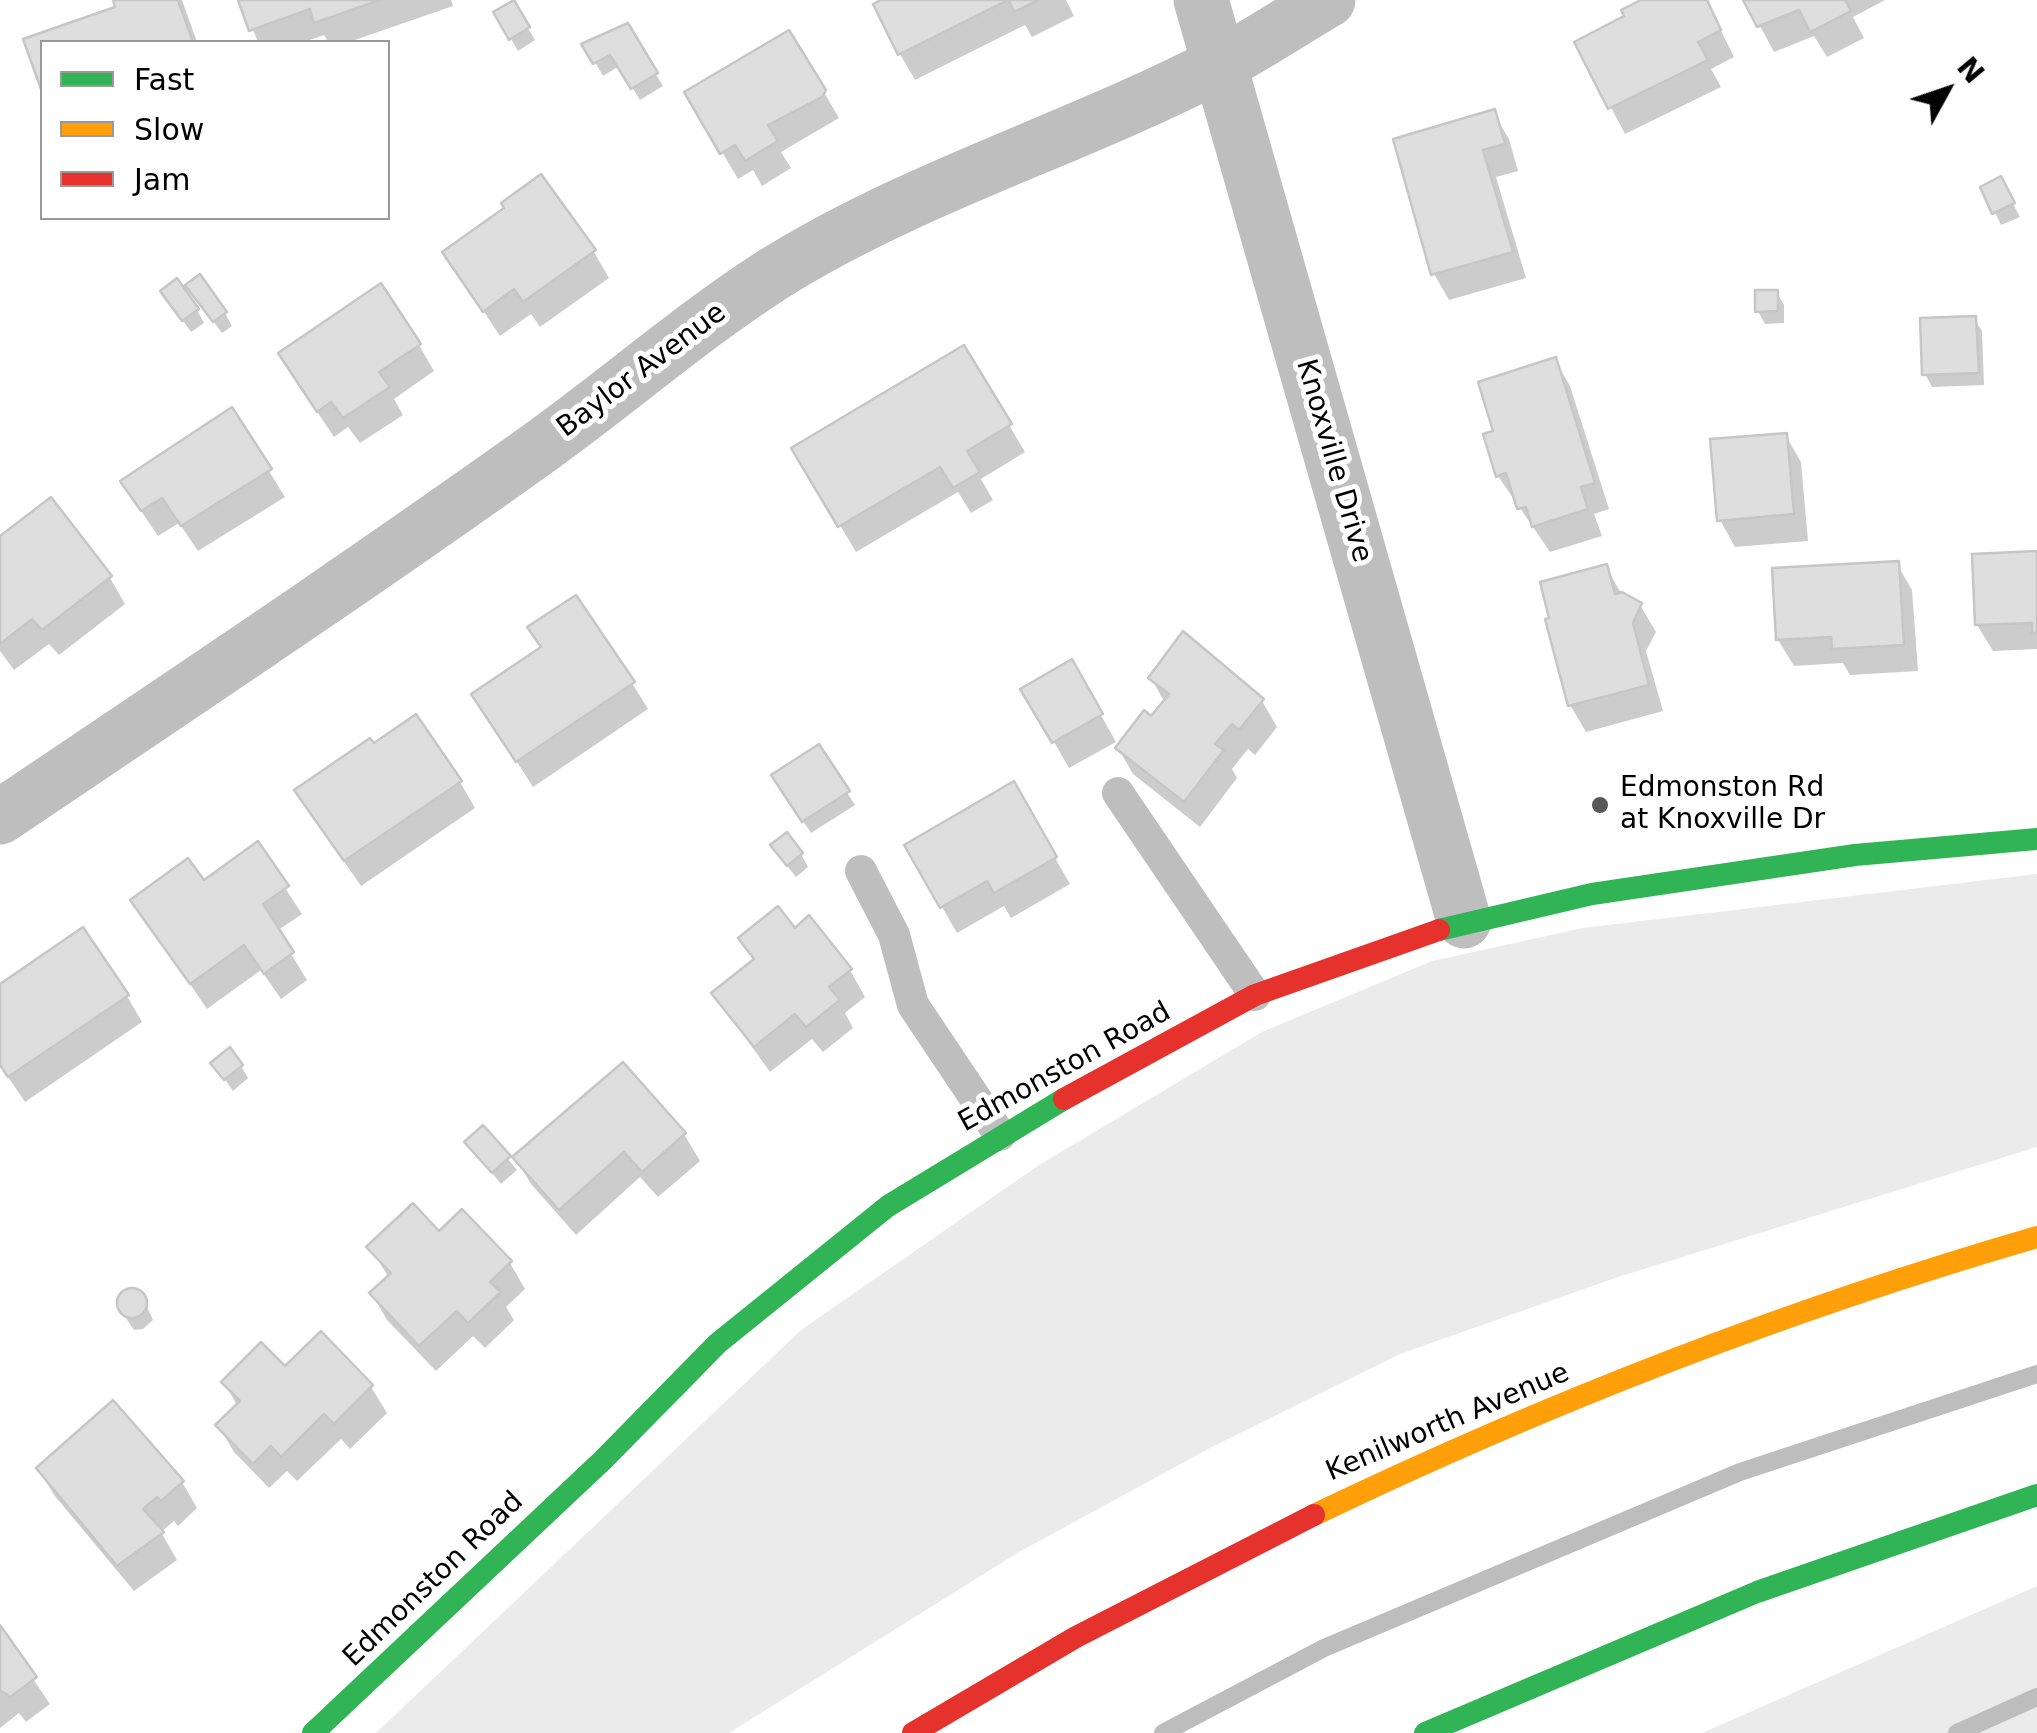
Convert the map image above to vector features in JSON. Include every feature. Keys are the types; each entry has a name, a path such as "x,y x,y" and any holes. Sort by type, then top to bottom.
{"street":[{"name":"Knoxville Drive","path":"1201,0 1464,921"},
{"name":"Baylor Avenue","path":"0,818 385,558 607,400 690,330 774,274 847,233 974,173 1220,64 1328,0"},
{"name":"Edmonston Road","path":"313,1733 603,1460 718,1343 888,1206 1000,1135 1255,995 1464,921 1750,869 2037,838"},
{"name":"Kenilworth Avenue","path":"913,1733 1010,1672 1136,1604 1308,1516 1429,1462 1820,1304 2037,1238"},
{"path":"1425,1733 1757,1592 2037,1495"}],"lane":[{"path":"1118,793 1255,995"},
{"path":"861,871 894,935 913,1005 1000,1135"}],"shaded area":[{"path":"2037,874 2037,1147 1618,1277 1400,1354 1210,1448 1019,1552 729,1733 376,1733 801,1330 1039,1165 1262,1032 1432,961 1583,928"},
{"path":"2037,1586 2037,1733 1702,1733"}],"building":[{"path":"113,0 178,0 192,40 40,40 40,86 23,39 115,7"},
{"path":"238,0 380,0 314,23 310,9 249,31"},
{"path":"514,0 530,27 509,40 493,12"},
{"path":"881,0 1008,0 898,55 873,4"},
{"path":"1009,0 1039,0 1014,12"},
{"path":"1641,0 1707,0 1721,30 1698,42 1708,60 1608,109 1574,42 1624,16 1621,10"},
{"path":"1743,0 1845,0 1851,11 1810,32 1799,10 1757,27"},
{"path":"628,23 658,73 631,89 610,55 593,64 581,44"},
{"path":"789,30 826,90 822,97 768,125 778,141 745,161 735,145 720,154 684,92"},
{"path":"1495,109 1505,144 1483,150 1513,252 1431,275 1393,139"},
{"path":"541,174 596,250 523,302 514,289 483,312 442,252 504,208 501,203"},
{"path":"2001,176 2015,203 1992,214 1980,187"},
{"path":"200,274 227,312 213,322 185,285"},
{"path":"177,278 199,309 182,321 160,291"},
{"path":"381,283 421,344 379,372 390,387 343,418 331,402 317,412 278,353"},
{"path":"1755,290 1778,290 1778,311 1755,312"},
{"path":"1976,316 1979,373 1922,375 1920,318"},
{"path":"964,345 1012,424 967,451 980,472 953,488 940,467 838,527 791,448"},
{"path":"1556,357 1595,483 1581,487 1588,509 1532,527 1526,507 1517,509 1506,473 1496,477 1483,434 1493,431 1478,382"},
{"path":"232,407 272,469 181,526 162,498 141,511 120,481"},
{"path":"1787,433 1794,514 1717,521 1710,439"},
{"path":"51,497 112,576 42,630 32,619 0,644 0,536"},
{"path":"2037,551 2037,633 2032,633 2032,623 1975,625 1972,554"},
{"path":"1899,561 1904,645 1832,649 1831,637 1776,640 1772,568"},
{"path":"1607,564 1615,594 1622,592 1642,603 1633,623 1649,685 1568,706 1545,619 1549,618 1540,582"},
{"path":"576,595 635,682 516,762 471,694 541,647 527,627"},
{"path":"1183,631 1264,699 1239,730 1232,724 1215,744 1224,750 1184,802 1115,748 1144,710 1151,716 1169,694 1148,678"},
{"path":"1072,659 1103,714 1052,743 1020,689"},
{"path":"416,714 462,781 344,861 294,790 370,738 374,743"},
{"path":"819,744 850,791 802,822 771,775"},
{"path":"1014,781 1057,857 994,893 987,881 940,908 904,845"},
{"path":"787,832 803,853 787,866 770,845"},
{"path":"258,841 289,886 263,904 294,952 264,974 244,945 190,984 130,900 188,858 204,880"},
{"path":"778,906 795,928 809,915 852,969 829,987 840,1000 806,1027 795,1014 754,1047 711,993 754,959 738,938"},
{"path":"83,927 129,995 8,1077 0,1065 0,984"},
{"path":"230,1047 243,1065 224,1080 210,1063"},
{"path":"623,1062 686,1133 642,1172 624,1152 559,1210 512,1157"},
{"path":"483,1125 511,1156 492,1173 464,1142"},
{"path":"413,1203 439,1231 462,1209 512,1261 490,1282 501,1292 468,1323 457,1311 419,1346 369,1293 391,1273 366,1247"},
{"path":"132,1288 146,1297 147,1303 138,1317 132,1318 118,1309 117,1303 126,1289"},
{"path":"321,1331 373,1385 334,1424 324,1414 281,1457 271,1446 253,1464 215,1425 240,1401 221,1382 261,1342 285,1366"},
{"path":"113,1400 184,1481 161,1501 157,1497 143,1509 164,1532 117,1566 36,1468"},
{"path":"0,1625 37,1677 10,1697 0,1690"}],"waterway":[{"path":"1163,1733 1324,1648 1740,1472 2037,1374"},
{"path":"1957,1733 2037,1697"}],"traffic: fast":[{"path":"1439,930 1592,894 1855,855 2037,839"},
{"path":"313,1733 603,1460 718,1343 888,1206 1064,1099"},
{"path":"1425,1733 1757,1592 2037,1495"}],"traffic: slow":[{"path":"1314,1515 1490,1434 1670,1361 1852,1295 2037,1237"}],"traffic: jam":[{"path":"1064,1099 1255,995 1439,930"},
{"path":"913,1733 1076,1637 1314,1515"}],"place":[{"name":"Edmonston Rd at Knoxville Dr","path":"1600,805"}]}
